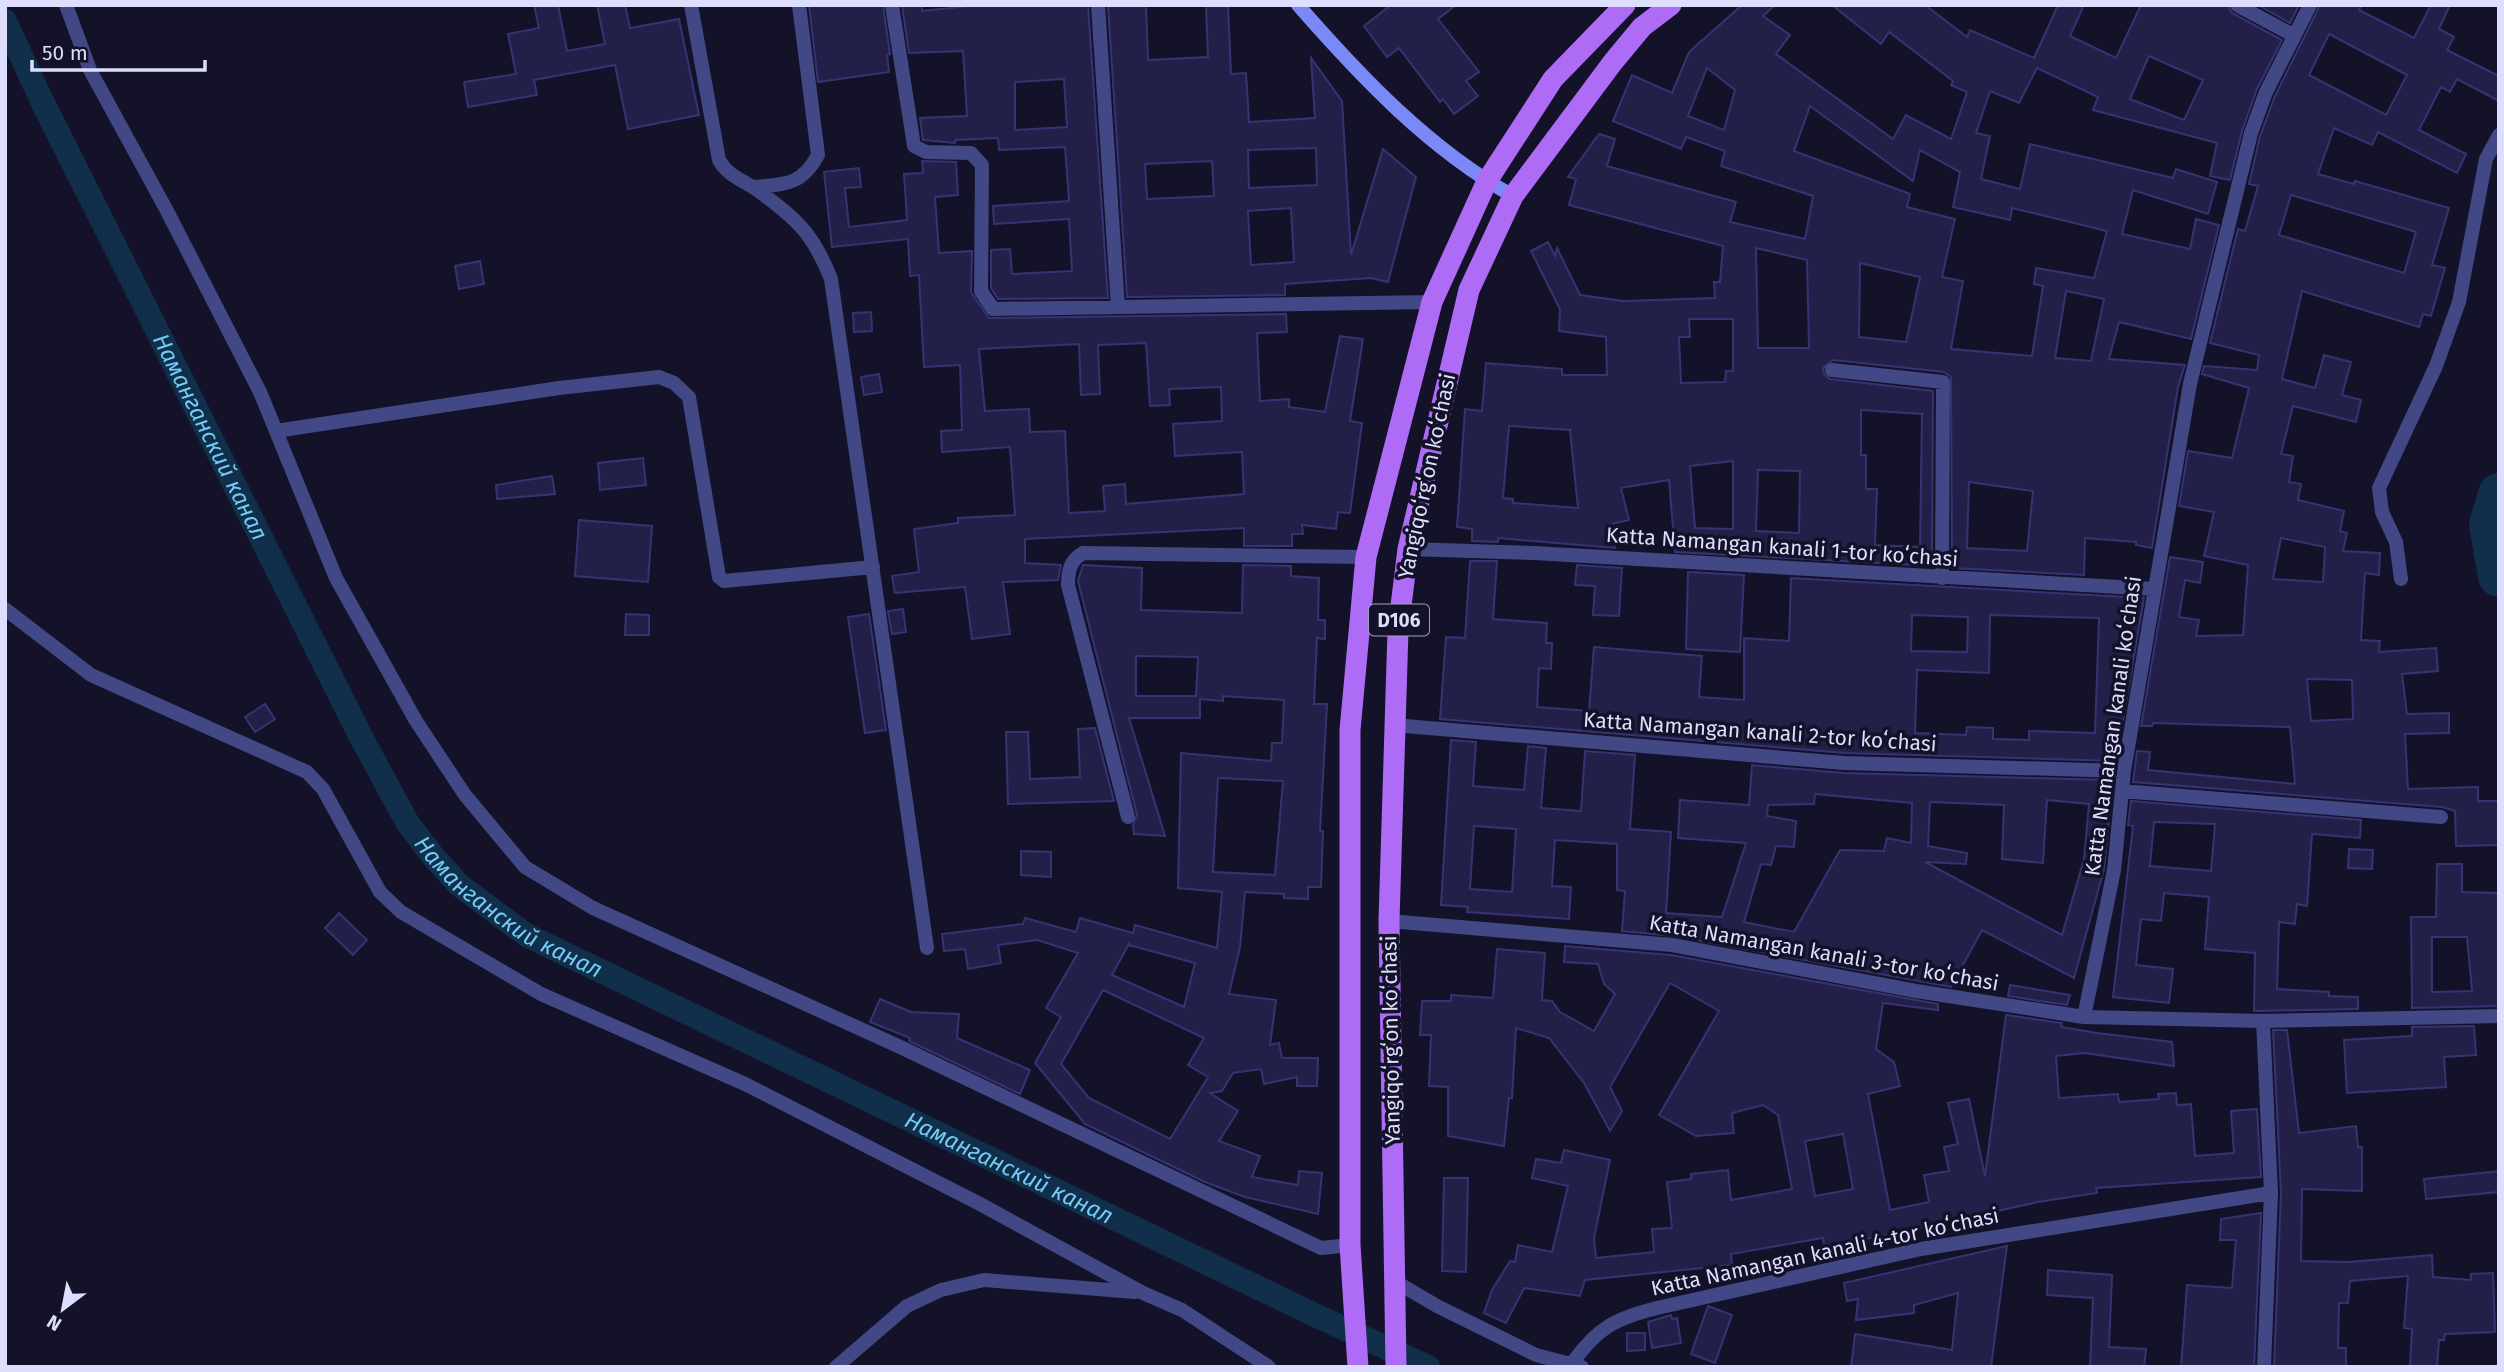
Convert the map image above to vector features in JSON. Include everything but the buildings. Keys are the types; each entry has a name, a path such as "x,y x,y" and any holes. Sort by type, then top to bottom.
{"main road":[{"name":"Yangiqoʻrgʻon koʻchasi","path":"1358,1367 1349,1245 1350,730 1366,557 1432,302 1487,181 1553,79 1625,5"},
{"name":"Yangiqoʻrgʻon koʻchasi","path":"1396,1367 1389,921 1393,725 1398,630 1408,549 1469,290 1513,195 1606,70 1642,27 1671,5"}],"street":[{"path":"66,5 90,70 166,209 260,392 336,578 416,721 465,795 525,867 593,908 896,1045 1321,1248 1349,1245"},
{"path":"691,5 719,160 725,171 786,211 817,244 831,279 927,948"},
{"path":"753,187 788,184 807,174 818,155 799,5"},
{"path":"892,5 914,146 926,152 971,153 982,165 981,291 988,306 993,309 1432,302"},
{"path":"1098,5 1118,307"},
{"path":"1298,5 1344,58 1427,136 1487,181 1513,195"},
{"path":"2237,5 2294,35"},
{"name":"Katta Namangan kanali koʻchasi","path":"2084,1017 2114,870 2124,771 2190,384 2251,133 2266,92 2310,5"},
{"path":"2401,579 2396,542 2382,512 2379,488 2436,366 2459,302 2486,159 2499,135"},
{"path":"1832,370 1943,382 1942,578"},
{"path":"276,431 559,388 659,377 674,383 689,397 719,577 724,581 873,567"},
{"name":"Katta Namangan kanali 1-tor koʻchasi","path":"1408,549 1560,554 2154,589"},
{"path":"1128,817 1068,585 1068,570 1074,559 1083,553 1366,557"},
{"path":"5,609 71,662 98,679 307,772 323,789 380,892 401,912 541,994 745,1084 980,1204 1143,1293 1182,1310 1269,1367"},
{"name":"Katta Namangan kanali 2-tor koʻchasi","path":"1393,725 1844,763 2124,771"},
{"path":"2122,791 2441,817"},
{"name":"Katta Namangan kanali 3-tor koʻchasi","path":"1389,921 1672,946 1916,991 2084,1017"},
{"path":"2084,1017 2263,1021 2499,1016"},
{"path":"2263,1021 2271,1193 2264,1367"},
{"name":"Katta Namangan kanali 4-tor koʻchasi","path":"1578,1364 1598,1332 1626,1316 1657,1308 1921,1249 2271,1193"},
{"path":"836,1367 907,1306 942,1290 984,1280 1143,1293"},
{"path":"1396,1282 1536,1356 1578,1364"}],"waterway":[{"name":"Наманганский канал","path":"5,21 41,99 361,737 407,822 459,885 526,935 1428,1367"},
{"path":"2499,494 2490,525 2499,576"}]}
